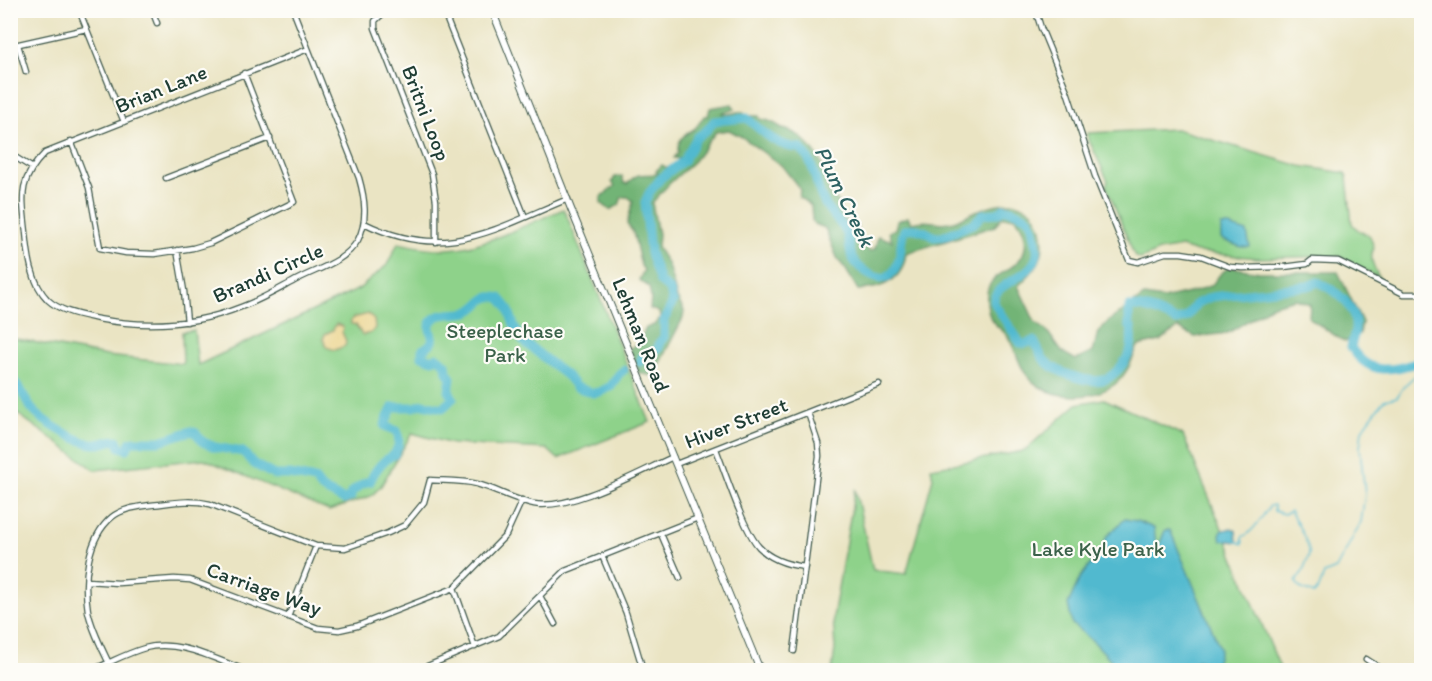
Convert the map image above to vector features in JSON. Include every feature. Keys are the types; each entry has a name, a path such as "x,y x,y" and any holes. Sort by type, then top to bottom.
{"street":[{"path":"79,10 124,122"},
{"path":"152,10 157,23"},
{"name":"Brandi Circle","path":"31,167 22,194 30,261 40,288 48,299 69,312 110,321 160,324 186,322 217,316 241,307 334,262 351,250 358,239 364,223 365,206 359,178 293,10"},
{"name":"Britni Loop","path":"395,10 380,16 375,21 375,27 432,174 436,201 436,242"},
{"path":"443,10 525,217"},
{"name":"Lehman Road","path":"492,10 760,670"},
{"path":"1033,10 1036,12 1067,91 1095,176 1129,260 1138,262 1165,253 1180,253 1201,256 1230,267 1243,268 1284,267 1307,264 1312,260 1338,261 1404,294 1422,294"},
{"path":"10,46 86,29"},
{"path":"18,45 26,72"},
{"name":"Brian Lane","path":"31,167 45,153 71,141 308,49"},
{"path":"71,141 89,188 100,248 126,253 154,254 210,243 294,202 244,73"},
{"path":"166,178 270,138"},
{"path":"10,154 31,167"},
{"path":"364,223 400,238 436,242 475,238 568,199"},
{"path":"177,250 184,291 186,322"},
{"name":"Hiver Street","path":"316,546 345,548 405,525 424,502 430,480 476,483 522,500 545,505 566,502 675,461 716,449 879,384"},
{"path":"794,651 819,456 818,443 808,412"},
{"path":"716,449 748,530 759,547 786,563 805,567"},
{"name":"Carriage Way","path":"87,581 118,583 190,580 318,628 339,630 357,626 454,588 506,536 522,500"},
{"path":"112,670 88,611 88,564 93,543 113,516 129,508 197,501 316,546 288,617"},
{"path":"418,670 499,636 565,572 698,518"},
{"path":"661,534 680,578"},
{"path":"603,558 626,613 643,670"},
{"path":"454,588 475,647"},
{"path":"540,596 555,624"},
{"path":"92,670 146,647 166,646 188,649 245,670"},
{"path":"1366,658 1383,670"}],"green space":[{"path":"732,104 735,109 722,113 743,112 745,116 759,116 760,119 795,133 811,148 821,162 827,178 829,194 839,202 839,208 847,222 842,226 847,233 857,226 858,234 869,251 875,249 878,236 892,241 889,232 895,229 897,221 908,217 912,223 922,221 945,223 1000,204 1020,204 1028,208 1039,223 1043,244 1038,264 1018,286 1035,322 1047,331 1062,352 1076,360 1093,352 1098,332 1110,320 1144,296 1163,299 1197,291 1212,285 1221,273 1230,267 1260,272 1338,272 1362,322 1360,333 1345,342 1309,318 1310,304 1295,299 1273,305 1228,333 1195,337 1178,328 1160,341 1138,346 1129,367 1114,385 1080,396 1056,393 1034,383 1026,374 1011,342 991,320 988,310 989,286 995,278 1017,263 1025,248 1024,232 1015,217 1002,217 995,226 906,253 901,270 891,281 876,288 858,290 838,260 825,228 814,224 811,206 799,197 800,189 782,166 729,130 716,132 694,161 652,203 658,234 657,247 668,265 677,298 684,311 683,318 653,376 639,373 629,349 638,343 646,328 654,325 660,318 659,312 650,309 649,287 639,280 644,270 633,232 627,224 633,201 628,197 622,197 619,205 610,210 601,203 601,197 615,186 612,182 615,177 622,176 624,183 627,184 641,174 658,174 656,171 662,165 667,168 674,165 681,159 674,158 678,153 680,141 695,128 704,116 708,116 710,108"},
{"path":"1176,129 1300,166 1345,173 1352,224 1370,236 1374,248 1372,260 1379,278 1339,256 1257,258 1197,252 1181,247 1159,251 1141,259 1135,257 1088,133"},
{"name":"Steeplechase Park","path":"564,209 650,422 558,459 547,449 452,444 412,433 381,486 371,496 329,511 204,459 95,470 11,409 11,338 107,356 183,364 182,332 194,330 198,365 359,289 387,265 398,243 435,249 470,246"},
{"name":"Lake Kyle Park","path":"1104,399 1183,435 1281,670 832,670 835,649 833,617 855,489 873,570 906,574 933,478 931,468 1024,451 1077,404"}],"sand":[{"path":"368,314 374,320 375,328 371,333 362,335 356,325 351,324 351,320"},
{"path":"336,324 343,327 342,332 346,341 345,346 335,350 326,347 323,339"}],"water":[{"path":"1221,226 1247,232 1250,247 1241,247 1223,240"},
{"path":"1125,519 1154,528 1157,551 1165,530 1170,530 1220,648 1215,670 1207,670 1202,662 1197,660 1197,670 1120,670 1095,643 1072,624 1068,604 1080,578 1102,549 1107,536"},
{"path":"1231,528 1236,530 1237,542 1221,540 1221,531"}],"waterway":[{"name":"Plum Creek","path":"640,362 643,355 659,348 659,343 664,337 664,320 673,302 670,290 660,282 650,253 645,202 661,178 683,161 697,137 714,121 747,118 771,138 785,145 800,148 805,154 824,202 846,232 853,259 865,271 876,277 886,277 895,269 904,230 915,229 934,237 944,236 974,223 983,214 998,213 1004,208 1026,216 1034,229 1037,250 1034,262 1022,274 1001,288 994,300 1020,343 1034,341 1047,362 1054,368 1072,376 1091,380 1106,379 1120,367 1131,346 1132,329 1129,325 1129,307 1148,309 1177,321 1187,317 1196,304 1211,297 1308,286 1318,282 1338,294 1353,313 1355,330 1351,347 1358,357 1382,369 1392,369 1422,361"},
{"name":"Plum Creek","path":"419,405 443,408 453,398 449,391 451,378 446,364 437,357 433,360 422,356 422,350 432,339 431,322 438,316 468,312 490,297 500,298 508,308 515,328 523,341 568,377 576,387 593,393 600,392 611,386 624,370"},
{"path":"1236,541 1243,544 1242,537 1254,528 1270,506 1274,505 1274,511 1284,514 1290,511 1304,537 1309,553 1303,571 1296,582 1300,588 1314,594 1324,574 1336,569 1361,522 1365,494 1360,448 1362,430 1384,400 1397,397 1404,386 1422,369"},
{"name":"Plum Creek","path":"10,378 37,414 70,436 87,443 97,444 117,440 120,447 127,449 130,442 160,441 191,431 196,433 203,442 215,447 243,452 254,464 274,475 290,475 315,480 322,489 344,500 351,497 351,492 366,482 370,482 380,466 394,455 398,443 397,431 385,426 393,407 414,407"}]}
